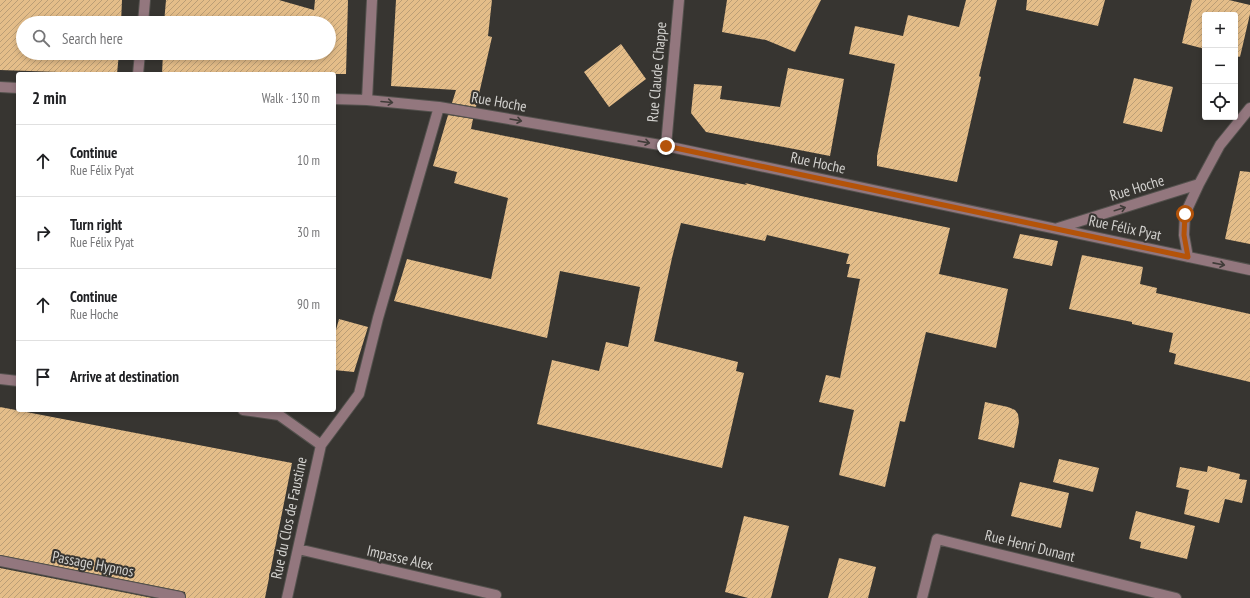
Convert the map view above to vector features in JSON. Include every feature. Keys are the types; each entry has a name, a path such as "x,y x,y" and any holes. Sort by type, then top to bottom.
{"street":[{"path":"144,16 145,0"},
{"path":"367,100 372,0"},
{"name":"Rue Claude Chappe","path":"666,146 679,0"},
{"path":"138,72 139,60"},
{"path":"0,87 16,88"},
{"name":"Rue Hoche","path":"336,99 367,100 439,107 666,146 1056,228 1199,184"},
{"name":"Rue du Clos de Faustine","path":"287,598 320,445 359,394 378,318 439,107"},
{"path":"1199,184 1220,145 1250,108"},
{"name":"Rue Félix Pyat","path":"1188,257 1184,235 1185,214 1199,184"},
{"name":"Rue Félix Pyat","path":"1056,228 1250,270"},
{"path":"0,379 16,381"},
{"name":"Rue du Clos de Faustine","path":"257,412 279,415 320,445"},
{"name":"Rue Henri Dunant","path":"922,598 937,539 1176,598"},
{"name":"Impasse Alex","path":"298,550 496,595"},
{"name":"Passage Hypnos","path":"0,561 180,597"}],"building":[{"path":"0,0 122,0 121,16 16,16 16,60 118,60 117,72 0,70"},
{"path":"166,0 279,0 314,10 315,0 348,0 346,74 336,74 336,72 162,72 163,60 336,60 336,16 165,16"},
{"path":"396,0 492,0 488,36 492,37 476,107 452,103 456,90 391,86"},
{"path":"727,0 821,0 795,52 766,40 722,32"},
{"path":"966,0 997,0 979,76 981,77 957,182 877,166 877,156 895,64 849,54 855,26 903,36 908,15 959,27"},
{"path":"1027,0 1105,0 1098,26 1026,10"},
{"path":"1192,0 1229,0 1250,5 1250,14 1240,57 1238,57 1238,12 1202,12 1202,48 1182,43"},
{"path":"621,44 646,79 609,107 584,72"},
{"path":"788,68 844,79 830,156 706,132 691,113 694,84 722,86 720,99 780,107"},
{"path":"1134,78 1173,87 1162,132 1123,123"},
{"path":"448,115 473,119 471,129 747,185 745,183 950,228 939,274 1008,289 996,348 926,332 905,422 900,421 885,487 839,475 854,410 819,402 826,375 840,378 860,279 847,277 850,264 846,264 849,254 767,235 765,241 681,223 654,341 738,362 736,371 744,373 722,468 537,424 552,360 599,371 606,342 628,347 640,287 560,271 547,338 394,301 407,259 491,279 508,198 454,183 457,172 433,166"},
{"path":"1240,171 1250,172 1250,244 1225,239"},
{"path":"1020,234 1058,241 1052,266 1013,258"},
{"path":"1082,255 1143,267 1140,284 1157,288 1156,293 1250,314 1250,382 1174,364 1176,354 1169,352 1173,333 1132,324 1132,322 1069,309"},
{"path":"339,319 368,327 354,372 336,370 336,330"},
{"path":"985,402 1008,407 1015,410 1018,414 1019,422 1014,448 978,439"},
{"path":"0,407 16,410 16,412 26,412 292,463 265,598 186,598 185,592 181,591 0,555"},
{"path":"1059,459 1099,468 1093,492 1053,482"},
{"path":"1208,466 1240,474 1239,479 1247,480 1242,503 1225,499 1219,523 1184,514 1189,490 1176,487 1180,467 1207,472"},
{"path":"1020,482 1069,493 1061,528 1011,516"},
{"path":"1136,511 1195,526 1187,559 1140,548 1141,542 1129,539"},
{"path":"744,516 789,526 771,598 748,598 725,592"},
{"path":"839,558 876,567 868,598 828,598"},
{"path":"0,568 152,598 0,598"}],"route":[{"path":"666,146 1188,257 1184,235 1185,214"}]}
